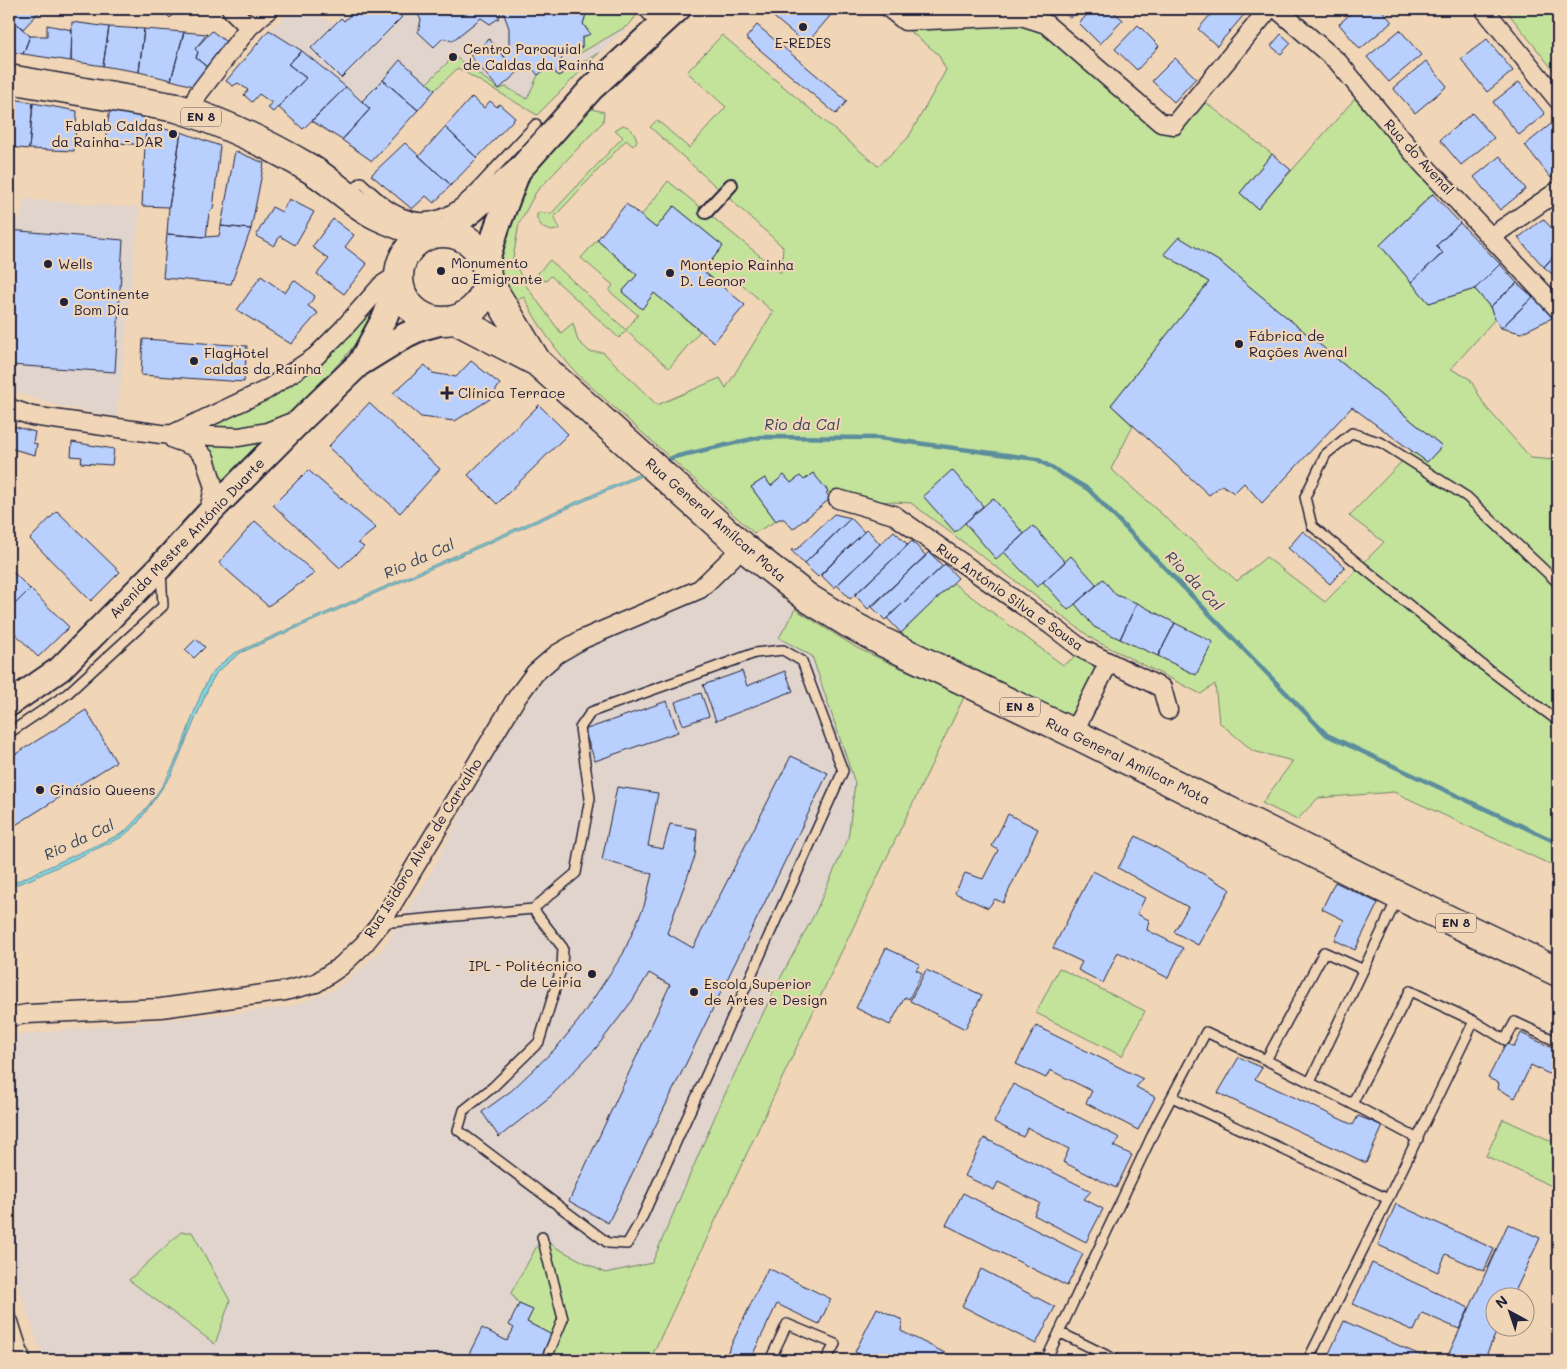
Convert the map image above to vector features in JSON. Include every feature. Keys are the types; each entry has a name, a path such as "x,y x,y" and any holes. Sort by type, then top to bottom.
{"main road":[{"path":"359,364 385,318 404,256 411,247 436,234 474,209 519,170 591,90 650,17 678,9"},
{"name":"EN 8","path":"9,79 177,108 190,112 232,129 292,159 323,177 371,213"},
{"path":"359,364 406,335 421,328 467,315 476,306 484,296 497,226 519,170"},
{"path":"371,213 402,227 436,234 457,234 469,241 479,251 487,272 536,362"},
{"path":"371,213 387,239 405,299 418,314 430,319 449,321 536,362"},
{"name":"Rua General Amílcar Mota","path":"536,362 743,547 808,598 850,624 1399,896 1558,972"},
{"name":"Avenida Mestre António Duarte","path":"9,704 60,668 160,567 208,514 359,364"}],"street":[{"path":"231,9 249,27"},
{"path":"190,112 198,94 249,27 269,9"},
{"path":"890,9 905,22 1021,16 1046,24 1161,123 1174,125 1269,9"},
{"name":"Rua do Avenal","path":"1277,9 1338,62 1420,161 1492,236 1558,309"},
{"path":"1484,9 1558,100"},
{"path":"706,212 732,185"},
{"path":"1492,236 1558,191"},
{"path":"166,434 266,390 315,357 343,330 382,285 399,274"},
{"path":"9,408 32,416 166,434 239,437 267,432 304,417"},
{"path":"166,434 195,447 205,458 214,488 208,514"},
{"name":"Rua António Silva e Sousa","path":"838,499 894,515 1082,649 1162,688 1168,710"},
{"name":"Rua Isidoro Alves de Carvalho","path":"9,1017 27,1014 161,1008 285,991 316,983 341,966 364,944 381,922 515,700 535,673 558,654 583,640 700,589 743,547"},
{"path":"1073,733 1109,662"},
{"path":"9,1322 18,1358"}],"lane":[{"path":"349,196 361,182 381,200 398,211 426,218 437,216 465,200 536,124"},
{"path":"1558,583 1466,497 1382,443 1352,433 1326,454 1305,497 1312,526 1480,663 1558,721"},
{"path":"9,733 68,694 164,606 160,567"},
{"path":"381,922 533,910 576,873 590,798 580,728 591,712 755,653 783,650 802,661 843,771 641,1220 627,1244 608,1243 458,1130 464,1110 493,1087 539,1042 562,966 563,948 533,910"},
{"path":"1310,1082 1399,896"},
{"path":"1266,1060 1324,952 1362,970"},
{"path":"1352,1104 1410,991 1474,1021 1505,1040 1515,1022 1558,1042"},
{"path":"1308,1360 1418,1139 1474,1021"},
{"path":"1046,1360 1172,1097 1206,1032 1310,1082 1418,1139"},
{"path":"1172,1097 1388,1199"},
{"path":"542,1238 563,1319 546,1360"},
{"path":"770,1360 787,1324 835,1344 826,1360"},
{"path":"1059,1332 1116,1360"}],"shaded area":[{"name":"Centro Paroquial de Caldas da Rainha","path":"294,9 305,9 333,23 349,9 631,9 636,16 537,115 458,68 418,110 383,80 362,101 302,51 269,30"},
{"name":"Continente Bom Dia","path":"24,199 140,208 117,417 55,405 9,390 9,219 20,219"},
{"name":"IPL - Politécnico de Leiria","path":"740,565 795,609 857,648 964,697 838,959 650,1360 44,1360 9,1260 9,1036 290,1007 336,989 381,951 428,878 483,772 546,676 567,657 632,627 672,613 709,594"}],"green space":[{"path":"600,9 631,9 636,16 629,25 577,55 582,47 582,38 590,33 583,24 586,14 593,14"},
{"path":"1505,9 1558,9 1558,76"},
{"path":"1022,21 1043,30 1159,128 1204,101 1272,154 1240,193 1258,209 1358,95 1436,190 1380,245 1429,303 1475,289 1490,307 1495,319 1451,369 1470,379 1485,406 1531,458 1555,460 1558,466 1558,868 1394,792 1318,798 1297,820 1262,803 1293,761 1253,751 1219,722 1215,684 1201,694 1094,640 911,503 838,499 836,501 813,473 804,480 800,476 791,483 784,475 771,486 765,478 751,487 776,521 754,533 578,375 548,338 524,297 515,301 500,270 500,244 526,183 540,162 588,108 604,112 603,122 536,192 519,224 513,258 524,283 561,333 573,323 578,341 590,352 603,352 657,405 720,378 726,388 773,312 734,277 724,288 703,271 723,246 674,206 656,228 641,216 668,181 781,273 783,247 650,127 657,120 689,148 726,107 687,72 722,35 878,166 908,138 946,70 938,54 906,28","holes":["1179,238 1220,262 1442,446 1427,462 1412,451 1349,516 1384,542 1325,602 1266,557 1237,581 1111,469 1133,426 1111,405 1209,282 1165,254"]},
{"path":"600,52 537,115 458,68 435,90 427,83 454,56 499,89 506,87 527,99 538,75 547,68 553,69 559,76"},
{"path":"623,125 632,131 637,141 633,146 626,140 554,217 560,229 552,231 543,228 537,219 537,214 540,212 551,214 623,137 615,130"},
{"path":"597,240 637,275 622,292 642,308 654,293 700,331 669,368 626,331 619,338 551,276 546,281 539,278 538,273 550,260 626,330 638,315 609,291 613,285 581,258"},
{"path":"378,304 366,330 345,357 273,436 219,487 198,445 208,425"},
{"path":"953,583 1063,665 1081,653 1099,662 1069,722 907,638 901,633"},
{"path":"795,609 857,648 964,697 838,959 650,1360 539,1360 552,1335 527,1322 532,1310 519,1304 511,1293 542,1237 555,1247 605,1273 652,1263 719,1107 774,990 815,913 848,839 855,783 812,656 779,638"},
{"path":"1059,968 1145,1011 1122,1056 1036,1013"},
{"path":"1503,1119 1558,1144 1558,1183 1556,1188 1486,1156"},
{"path":"181,1232 192,1232 230,1301 215,1344 129,1280"}],"water":[{"path":"642,473 643,475 240,653 217,672 210,684 172,774 137,824 122,837 29,880 9,887 9,885 123,833 131,825 155,797 168,777 182,746 199,699 209,679 219,666 235,653"}],"building":[{"path":"9,9 42,9 23,29 9,17"},
{"path":"161,9 178,9 170,18"},
{"path":"357,9 398,9 396,11 402,17 341,78 311,48 341,18 344,21"},
{"path":"415,9 502,9 499,18 490,24 481,18 452,41 443,38 434,47 418,32 421,20"},
{"path":"502,9 588,9 593,14 586,14 583,24 590,34 582,38 582,47 564,54 560,62 568,69 558,76 553,69 547,68 538,75 530,66 518,72 500,52 509,46 509,28"},
{"name":"E-REDES","path":"764,9 836,9 806,44"},
{"path":"1060,9 1078,9 1070,18"},
{"path":"1093,9 1110,9 1123,20 1100,44 1079,23"},
{"path":"1208,9 1249,9 1217,46 1198,29 1212,13"},
{"path":"1356,9 1381,9 1392,22 1360,49 1339,24"},
{"path":"9,17 30,36 23,54 12,52 9,49"},
{"path":"72,22 109,27 103,66 71,61"},
{"path":"47,25 72,30 71,61 23,54 30,36 47,36"},
{"path":"757,25 847,101 836,114 746,38"},
{"path":"1138,25 1159,46 1137,70 1115,49"},
{"path":"109,27 144,29 139,72 103,66"},
{"path":"144,29 184,32 171,80 139,72"},
{"path":"269,30 302,51 288,64 306,78 273,112 267,107 272,103 259,94 252,102 244,95 248,90 238,83 233,86 226,81"},
{"path":"1400,30 1421,55 1389,82 1367,57"},
{"path":"212,31 229,44 207,67 196,58 198,52 195,49"},
{"path":"184,32 207,34 195,49 198,52 196,58 207,67 193,86 171,80"},
{"path":"1281,34 1291,43 1281,54 1271,46"},
{"path":"489,39 518,72 499,89 470,56"},
{"path":"1487,39 1513,71 1487,92 1461,59"},
{"path":"302,51 346,87 303,129 278,107 306,78 288,64"},
{"path":"1175,58 1196,78 1174,102 1152,81"},
{"path":"400,60 435,90 418,110 383,80"},
{"path":"1426,61 1447,86 1415,113 1393,88"},
{"path":"383,80 418,110 372,161 342,140 370,109 362,101"},
{"path":"1519,82 1545,114 1519,135 1493,102"},
{"path":"346,87 370,109 342,140 312,121"},
{"path":"472,97 484,108 490,101 497,107 499,104 515,118 477,158 445,127"},
{"path":"9,98 33,103 29,149 9,147"},
{"path":"33,103 77,111 74,151 29,149"},
{"path":"110,108 144,117 146,126 145,145 105,142"},
{"path":"1472,113 1494,138 1461,165 1440,140"},
{"path":"1551,124 1558,134 1558,172 1551,178 1525,145"},
{"path":"146,126 181,132 169,207 142,206"},
{"path":"445,127 477,158 451,185 419,156"},
{"path":"181,132 220,146 213,209 209,213 206,237 167,234 169,207"},
{"path":"405,143 451,185 434,203 426,196 412,209 371,175"},
{"path":"235,151 264,163 251,229 221,226"},
{"path":"1272,154 1291,170 1258,209 1240,193"},
{"path":"1500,156 1526,189 1500,210 1474,177"},
{"path":"1433,194 1460,223 1436,246 1443,253 1411,282 1380,245"},
{"path":"289,199 314,212 295,245 280,236 274,246 256,236 272,207 282,212"},
{"name":"Montepio Rainha D. Leonor","path":"626,204 656,228 674,206 723,246 703,271 745,305 714,342 654,293 642,309 622,292 637,275 597,240"},
{"path":"333,219 354,235 345,247 367,264 344,294 317,274 329,259 312,247"},
{"path":"1543,219 1558,235 1558,251 1544,267 1518,238"},
{"path":"1460,223 1500,264 1475,289 1429,303 1411,282 1443,253 1436,246"},
{"path":"221,226 251,229 231,284 163,278 167,234 219,236"},
{"name":"Continente Bom Dia","path":"9,230 123,240 115,372 9,365"},
{"name":"Fábrica de Rações Avenal","path":"1179,237 1220,262 1442,446 1427,462 1352,407 1262,503 1244,483 1234,493 1222,485 1209,495 1111,405 1209,282 1164,254"},
{"path":"1558,251 1558,279 1544,267"},
{"path":"1500,264 1517,283 1490,307 1475,289"},
{"path":"261,276 285,293 294,280 315,296 308,306 318,313 291,344 237,310"},
{"path":"1517,283 1533,297 1501,328 1490,307"},
{"path":"1533,297 1554,317 1521,333 1501,328"},
{"name":"FlagHotel caldas da Rainha","path":"143,339 247,346 244,382 141,375"},
{"path":"471,361 500,384 490,399 455,421 421,417 393,393 425,365 432,373 456,377"},
{"path":"369,403 440,469 400,513 328,447"},
{"path":"539,405 568,434 497,504 468,475"},
{"path":"9,425 35,432 33,443 37,444 35,455 9,448"},
{"path":"72,442 114,449 112,465 81,463 82,457 71,456"},
{"path":"308,470 376,528 358,543 364,547 340,568 273,505"},
{"path":"952,470 983,506 955,532 923,496"},
{"path":"813,473 828,491 826,493 831,498 793,529 784,519 776,521 751,487 765,478 771,486 784,475 791,483 800,476 804,480"},
{"path":"993,498 1024,534 996,559 965,523"},
{"path":"57,511 120,572 91,601 30,539"},
{"path":"834,514 851,518 804,564 791,550 797,549"},
{"path":"851,518 864,532 818,577 804,564"},
{"path":"255,521 315,573 268,606 219,563"},
{"path":"1033,526 1065,562 1037,587 1004,552"},
{"path":"867,529 880,544 834,588 821,575"},
{"path":"894,531 908,545 850,599 837,585"},
{"path":"1303,531 1345,567 1330,584 1288,548"},
{"path":"912,541 926,556 868,609 855,595"},
{"path":"929,552 943,566 885,620 872,607"},
{"path":"1071,556 1097,585 1068,610 1043,582"},
{"path":"945,564 958,578 901,633 887,618"},
{"path":"9,568 30,589 9,610"},
{"path":"1103,579 1116,595 1137,603 1120,639 1094,627 1075,604"},
{"path":"30,589 69,627 38,657 9,627 9,610"},
{"path":"1137,603 1175,623 1158,656 1120,639"},
{"path":"1175,623 1213,642 1196,675 1158,656"},
{"path":"196,639 205,647 194,658 185,650"},
{"path":"742,671 747,686 785,671 793,691 716,721 703,685"},
{"path":"701,693 709,716 683,725 675,702"},
{"path":"667,701 678,732 595,761 584,730"},
{"name":"Ginásio Queens","path":"86,710 116,762 14,826 9,818 9,758"},
{"name":"Escola Superior de Artes e Design","path":"791,756 828,773 608,1223 569,1201 670,985 649,973 632,1001 596,1048 551,1096 499,1137 482,1112 511,1091 557,1047 579,1020 623,954 644,906 652,874 602,860 617,787 658,793 648,846 663,849 670,824 697,829 695,856 667,933 693,948"},
{"path":"1008,814 1038,829 1003,903 995,899 988,908 955,893 965,873 983,879 998,850 992,846"},
{"path":"1136,836 1230,889 1198,945 1174,932 1188,907 1118,868"},
{"path":"1093,871 1145,898 1137,914 1149,920 1147,930 1183,948 1168,978 1118,952 1103,983 1078,970 1082,962 1053,948"},
{"path":"1335,882 1378,903 1355,950 1335,940 1344,920 1322,909"},
{"path":"886,948 920,964 916,970 922,973 909,999 905,997 890,1025 856,1008"},
{"path":"926,970 982,995 965,1029 910,1001"},
{"path":"1036,1026 1143,1079 1136,1087 1155,1097 1138,1130 1086,1103 1092,1091 1050,1070 1046,1078 1016,1064"},
{"path":"1521,1033 1558,1051 1558,1070 1555,1077 1531,1065 1515,1098 1498,1089 1499,1083 1488,1078 1506,1043 1514,1047"},
{"path":"1239,1057 1262,1068 1255,1079 1353,1125 1358,1116 1383,1126 1366,1163 1218,1093"},
{"path":"1013,1084 1120,1138 1113,1146 1132,1155 1116,1188 1063,1162 1069,1149 1028,1128 1023,1137 994,1122"},
{"path":"984,1138 1091,1191 1084,1199 1103,1209 1086,1242 1034,1215 1040,1203 998,1182 994,1190 965,1176"},
{"path":"963,1193 1083,1254 1067,1286 946,1225"},
{"path":"1396,1204 1494,1249 1484,1271 1446,1254 1438,1272 1378,1245"},
{"path":"1508,1224 1540,1238 1518,1286 1484,1286 1484,1336 1495,1336 1484,1360 1446,1360"},
{"path":"1372,1263 1469,1308 1459,1329 1422,1313 1414,1331 1353,1304"},
{"path":"768,1268 831,1299 819,1324 777,1304 750,1360 724,1360"},
{"path":"981,1269 1055,1307 1036,1344 962,1306"},
{"path":"519,1304 533,1310 527,1322 552,1335 539,1360 466,1360 482,1328 507,1341 514,1328 509,1325"},
{"path":"877,1308 902,1320 901,1331 959,1360 872,1360 855,1352"},
{"path":"1344,1321 1431,1360 1326,1360"}],"waterway":[{"name":"Rio da Cal","path":"663,463 674,457 761,437 879,438 1037,459 1088,489 1327,735 1558,843"}],"place":[{"name":"E-REDES","path":"803,27"},
{"name":"Centro Paroquial de Caldas da Rainha","path":"453,57"},
{"name":"Fablab Caldas da Rainha - DAR","path":"173,134"},
{"name":"Wells","path":"48,264"},
{"name":"Monumento ao Emigrante","path":"441,271"},
{"name":"Montepio Rainha D. Leonor","path":"670,273"},
{"name":"Continente Bom Dia","path":"64,302"},
{"name":"Fábrica de Rações Avenal","path":"1239,344"},
{"name":"FlagHotel caldas da Rainha","path":"194,361"},
{"name":"Clínica Terrace","path":"447,393"},
{"name":"Ginásio Queens","path":"40,790"},
{"name":"IPL - Politécnico de Leiria","path":"592,974"},
{"name":"Escola Superior de Artes e Design","path":"694,992"}]}
